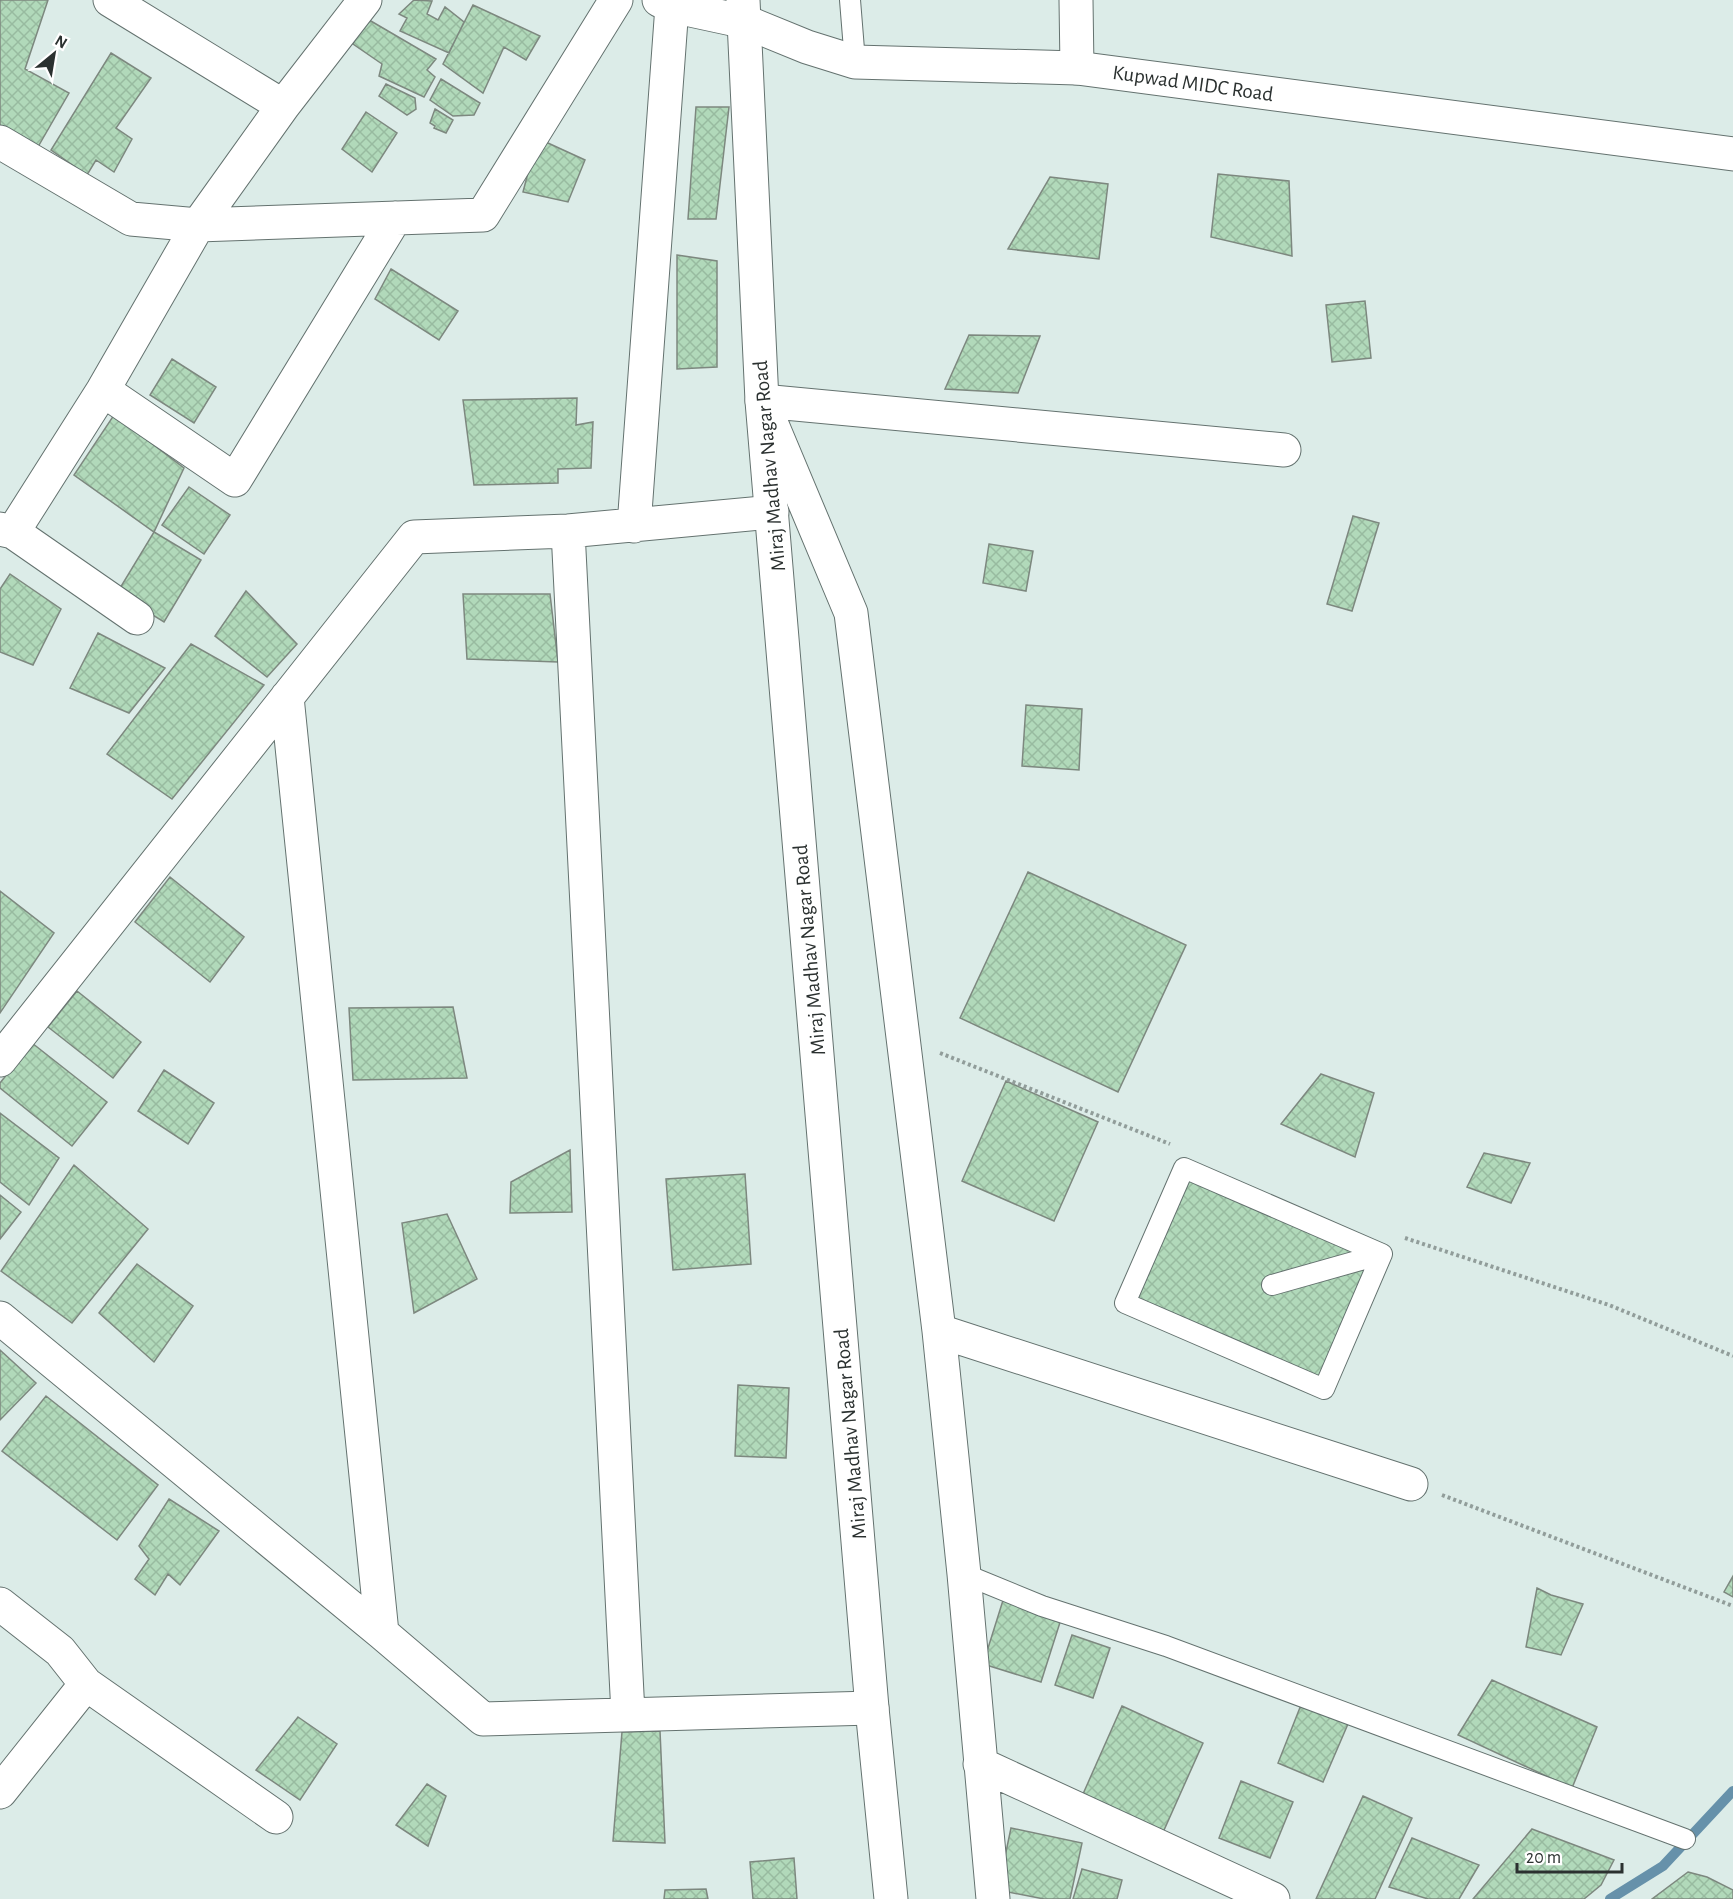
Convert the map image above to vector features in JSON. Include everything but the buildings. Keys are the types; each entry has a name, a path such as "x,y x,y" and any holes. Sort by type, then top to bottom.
{"street":[{"path":"110,0 283,106"},
{"path":"137,618 7,531 103,390 198,225 283,106 365,0"},
{"path":"0,142 131,219 198,225 483,215 616,0"},
{"path":"1076,0 1077,68"},
{"path":"634,526 665,3"},
{"name":"Kupwad MIDC Road","path":"665,3 744,11 807,46 855,62 1077,68 1733,154"},
{"name":"Miraj Madhav Nagar Road","path":"744,11 762,402 891,1899"},
{"path":"103,390 235,480 395,218"},
{"path":"993,1899 964,1574 939,1331 850,613 762,402 1284,450"},
{"path":"0,1060 414,537 568,531 772,512"},
{"path":"568,531 628,1714"},
{"path":"287,697 382,1633"},
{"path":"0,1318 483,1719 873,1708"},
{"path":"939,1331 1411,1484"},
{"path":"0,1604 60,1651 86,1684 276,1817"},
{"path":"0,1792 86,1684"},
{"path":"980,1764 1273,1899"}],"lane":[{"path":"850,0 855,62"},
{"path":"1184,1168 1382,1254 1324,1389 1125,1303 1184,1168"},
{"path":"1272,1285 1382,1254"},
{"path":"964,1574 1042,1606 1166,1646 1685,1839"}],"path":[{"path":"1609,1305 1733,1356"},
{"path":"1411,1484 1733,1606"}],"waterway":[{"path":"1610,1899 1663,1866 1733,1791"}]}
